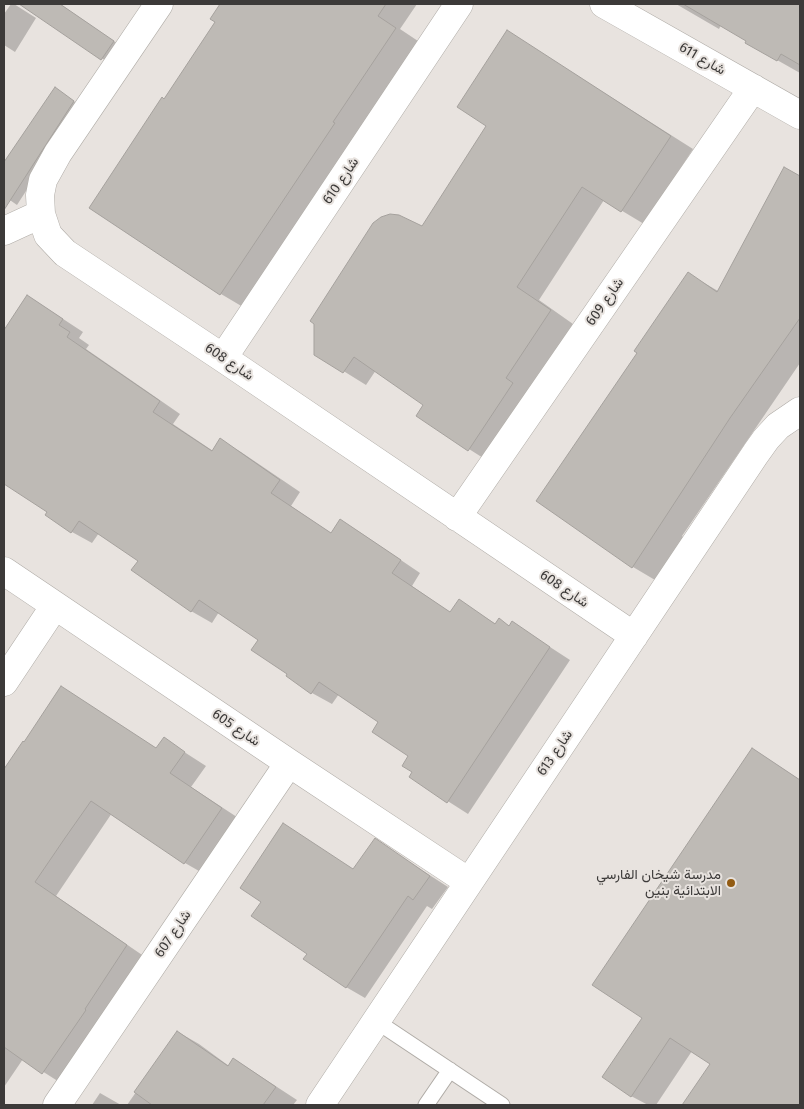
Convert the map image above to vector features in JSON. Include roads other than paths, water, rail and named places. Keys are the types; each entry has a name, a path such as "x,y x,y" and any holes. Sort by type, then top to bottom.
{"street":[{"name":"شارع 608","path":"159,4 50,166 43,180 40,195 41,214 48,235 65,253 634,636"},
{"name":"شارع 610","path":"223,358 459,4"},
{"name":"شارع 611","path":"604,4 800,115"},
{"name":"شارع 609","path":"457,517 752,88"},
{"path":"4,231 41,214"},
{"name":"شارع 613","path":"320,1105 766,439 778,426 800,411"},
{"name":"شارع 605","path":"4,571 54,607 469,882"},
{"path":"4,682 54,607"},
{"name":"شارع 607","path":"57,1105 289,763"}],"lane":[{"path":"376,1021 502,1105"},
{"path":"426,1105 450,1070"}],"place":[{"name":"مدرسة شيخان الفارسي الابتدائية بنين","path":"731,883"}]}
